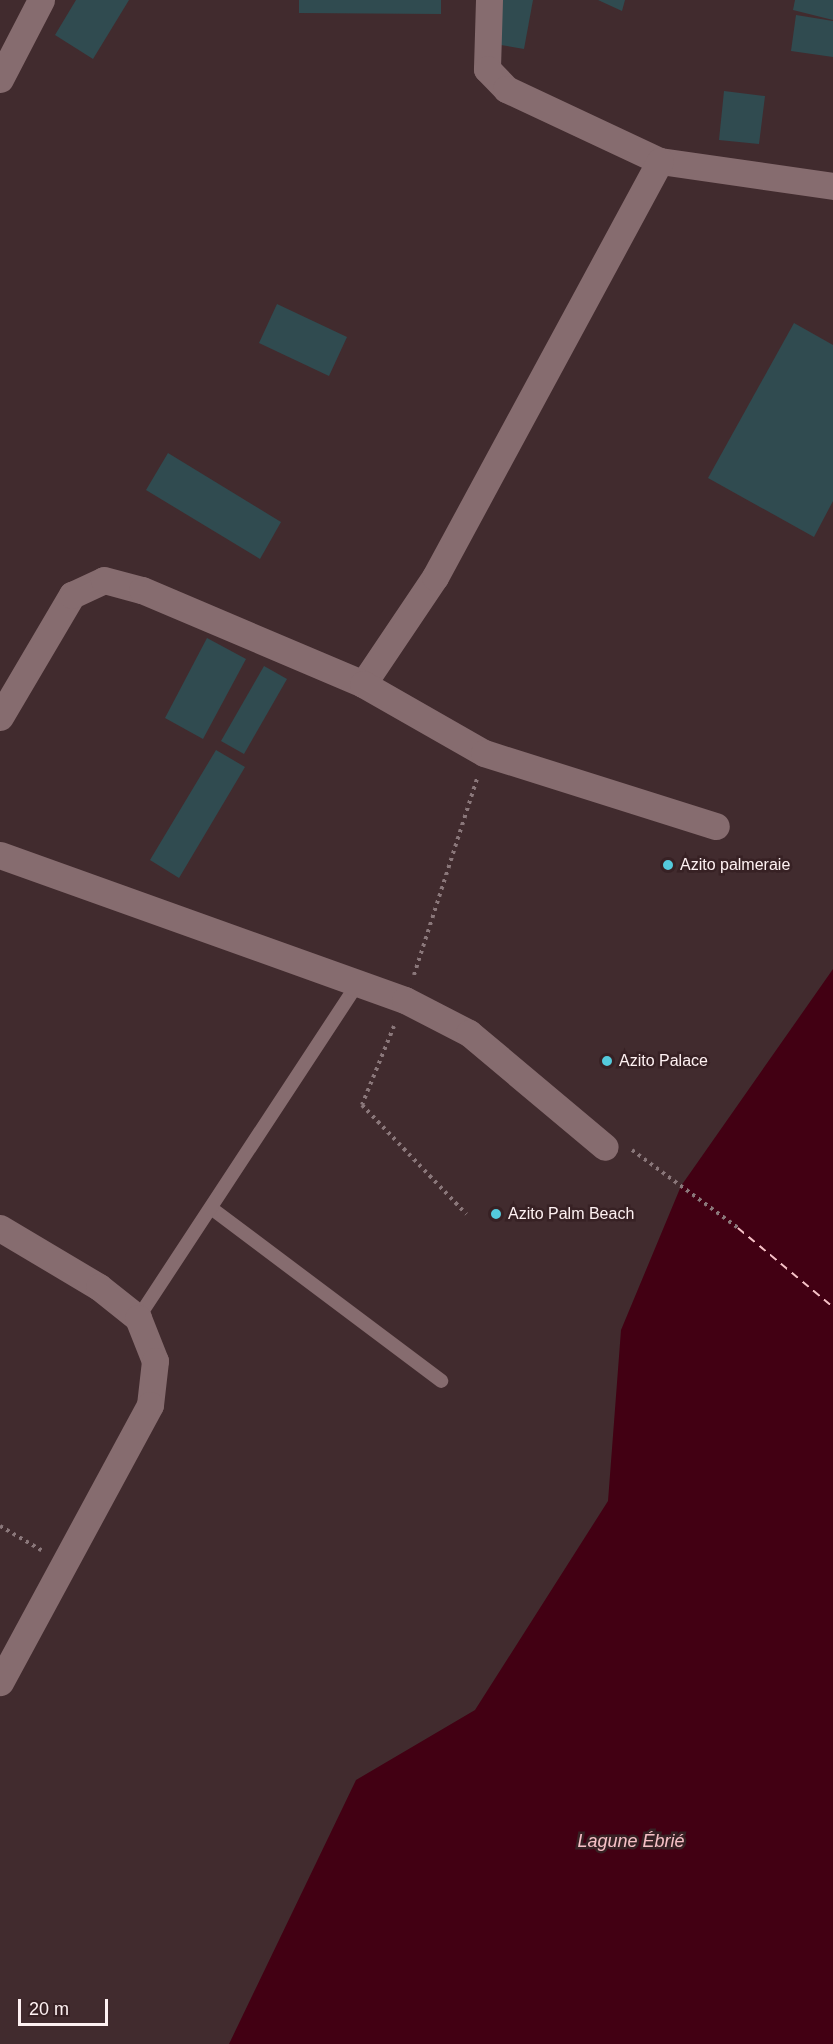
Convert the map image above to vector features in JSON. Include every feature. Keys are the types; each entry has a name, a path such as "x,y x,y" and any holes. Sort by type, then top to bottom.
{"street":[{"path":"0,79 41,0"},
{"path":"489,0 486,69 506,89 660,160 833,186"},
{"path":"363,684 435,577 660,160"},
{"path":"0,717 72,595 104,580 142,590 363,684 484,753 716,826"},
{"path":"0,855 405,1000 469,1033 614,1145"},
{"path":"0,1228 99,1287 138,1318 155,1362 150,1405 0,1682"}],"lane":[{"path":"138,1318 359,982"},
{"path":"210,1208 441,1381"}],"path":[{"path":"466,1214 362,1105 405,1000 441,901 484,753"},
{"path":"614,1145 738,1228"},
{"path":"0,1526 64,1563"}],"water":[{"name":"Lagune Ébrié","path":"833,969 833,2044 229,2044 356,1780 475,1710 608,1501 621,1330 681,1186"}],"building":[{"path":"76,0 129,0 93,59 55,35"},
{"path":"299,0 441,0 441,14 299,13"},
{"path":"503,0 533,0 524,49 495,44"},
{"path":"598,0 625,0 622,11"},
{"path":"795,0 833,0 833,20 793,10"},
{"path":"796,15 833,21 833,57 791,51"},
{"path":"724,91 765,96 759,144 719,140"},
{"path":"277,304 347,337 329,376 259,343"},
{"path":"794,323 833,345 833,501 814,537 708,478"},
{"path":"168,453 281,522 260,559 146,490"},
{"path":"207,638 246,659 203,739 165,718"},
{"path":"264,666 287,679 244,754 221,741"},
{"path":"216,750 245,767 179,878 150,860"}],"ferry route":[{"path":"738,1228 833,1307"}],"place":[{"name":"Azito palmeraie","path":"668,865"},
{"name":"Azito Palace","path":"607,1061"},
{"name":"Azito Palm Beach","path":"496,1214"}]}
